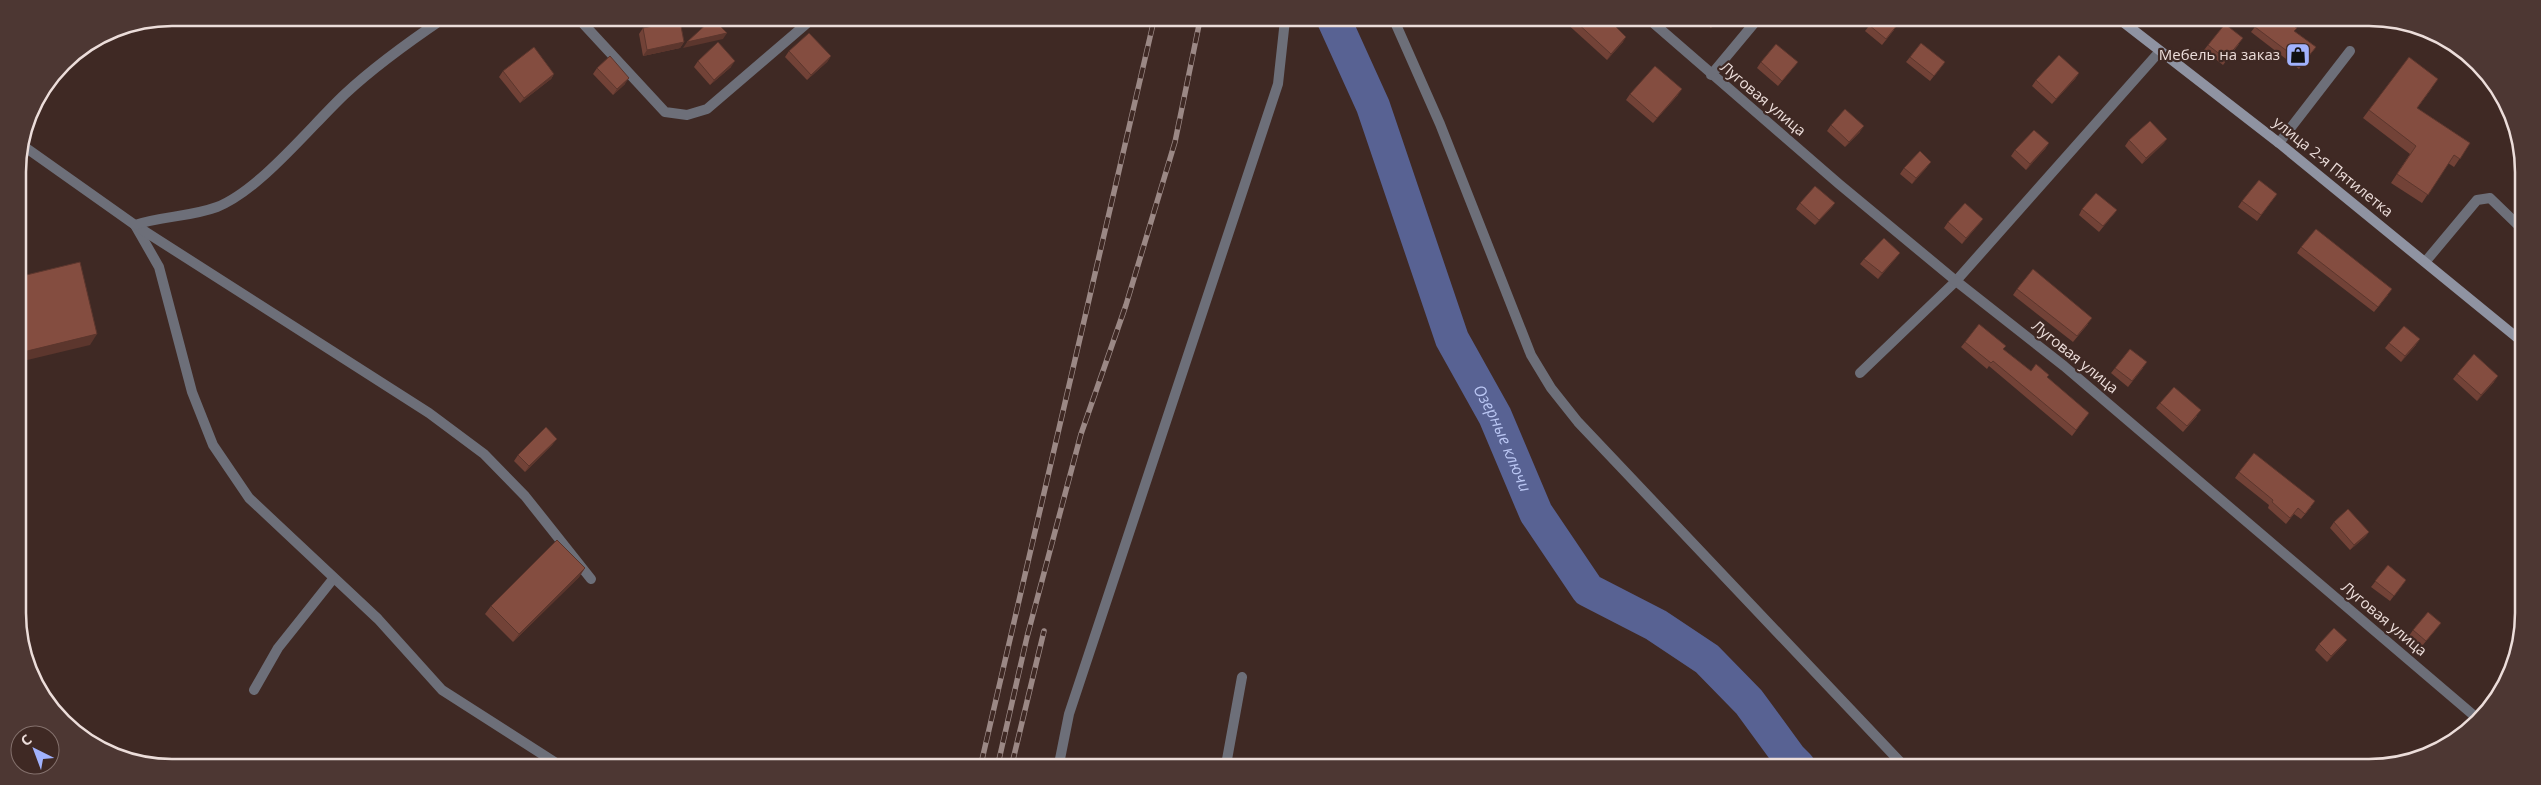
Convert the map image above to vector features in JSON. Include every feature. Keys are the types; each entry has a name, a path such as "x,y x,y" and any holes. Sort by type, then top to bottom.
{"main road":[{"name":"улица 2-я Пятилетка","path":"2128,26 2279,142 2515,336"}],"street":[{"path":"135,225 157,218 181,216 217,207 245,190 282,158 347,92 432,26"},
{"path":"585,26 665,112 687,115 707,109 804,26"},
{"path":"1060,759 1069,714 1278,84 1284,26"},
{"path":"1397,26 1440,124 1520,330 1531,355 1551,388 1585,429 1897,758"},
{"name":"Луговая улица","path":"1657,26 1711,75 1956,280 2064,366 2473,715"},
{"path":"1711,75 1752,26"},
{"path":"1860,373 1956,280 2160,51"},
{"path":"2279,142 2350,51"},
{"path":"29,149 135,225 429,413 484,454 525,496 591,579"},
{"path":"2426,261 2477,200 2490,198 2515,222"},
{"path":"135,225 159,267 192,392 212,445 248,498 333,579 378,618 442,690 549,759"},
{"path":"254,690 278,648 333,579"},
{"path":"1227,759 1242,677"}],"building":[{"path":"681,26 684,42 647,50 643,28"},
{"path":"704,26 720,26 727,33 687,42"},
{"path":"1580,26 1615,26 1626,37 1611,54"},
{"path":"1870,26 1896,26 1886,39"},
{"path":"2223,26 2228,26 2243,38 2226,59 2208,45"},
{"path":"2294,26 2297,28 2294,31 2316,47 2303,63 2255,27"},
{"path":"809,33 831,56 811,75 789,51"},
{"path":"718,42 735,61 714,80 698,61"},
{"path":"1921,43 1945,62 1934,76 1910,57"},
{"path":"1776,44 1798,62 1782,81 1761,62"},
{"path":"534,47 554,74 524,98 503,71"},
{"path":"2059,55 2079,73 2056,99 2036,80"},
{"path":"610,56 629,78 617,89 597,68"},
{"path":"2409,57 2438,79 2417,108 2470,143 2460,159 2454,155 2428,195 2397,174 2416,146 2369,110"},
{"path":"1655,66 1682,89 1657,118 1630,94"},
{"path":"1845,109 1864,126 1849,142 1831,125"},
{"path":"2150,121 2167,139 2146,158 2129,140"},
{"path":"2034,130 2049,143 2030,164 2015,150"},
{"path":"1920,151 1931,162 1916,178 1904,168"},
{"path":"2259,180 2277,194 2261,215 2242,201"},
{"path":"1815,186 1835,203 1819,220 1800,203"},
{"path":"2096,193 2117,210 2103,226 2082,209"},
{"path":"1965,203 1983,219 1966,238 1948,222"},
{"path":"2316,229 2392,289 2378,307 2301,247"},
{"path":"1884,238 1900,253 1882,273 1864,259"},
{"path":"80,262 97,334 27,351 27,275"},
{"path":"2033,269 2092,318 2077,336 2017,289"},
{"path":"1979,324 2006,346 2003,349 2031,371 2036,364 2049,375 2047,377 2089,413 2076,430 1993,361 1991,363 1965,342"},
{"path":"2404,326 2420,339 2405,356 2389,343"},
{"path":"2130,349 2147,362 2132,381 2115,368"},
{"path":"2474,354 2498,376 2481,395 2457,374"},
{"path":"2174,387 2201,410 2187,426 2160,403"},
{"path":"546,427 557,439 529,466 518,455"},
{"path":"2254,453 2315,501 2305,514 2298,508 2290,518 2272,502 2273,500 2239,472"},
{"path":"2348,509 2369,532 2354,545 2334,522"},
{"path":"557,540 585,568 519,634 491,606"},
{"path":"2388,565 2406,580 2394,596 2375,581"},
{"path":"2428,612 2441,623 2426,641 2413,630"},
{"path":"2334,628 2347,640 2331,656 2319,644"}],"waterway":[{"name":"Озерные ключи","path":"1337,26 1373,106 1452,339 1495,416 1536,513 1588,590 1656,625 1707,659 1749,702 1790,758"}],"railway":[{"path":"982,759 1153,26"},
{"path":"999,759 1027,637 1081,434 1126,305 1175,142 1199,26"},
{"path":"1013,759 1044,631"}],"place":[{"name":"Мебель на заказ","path":"2298,55"}]}
